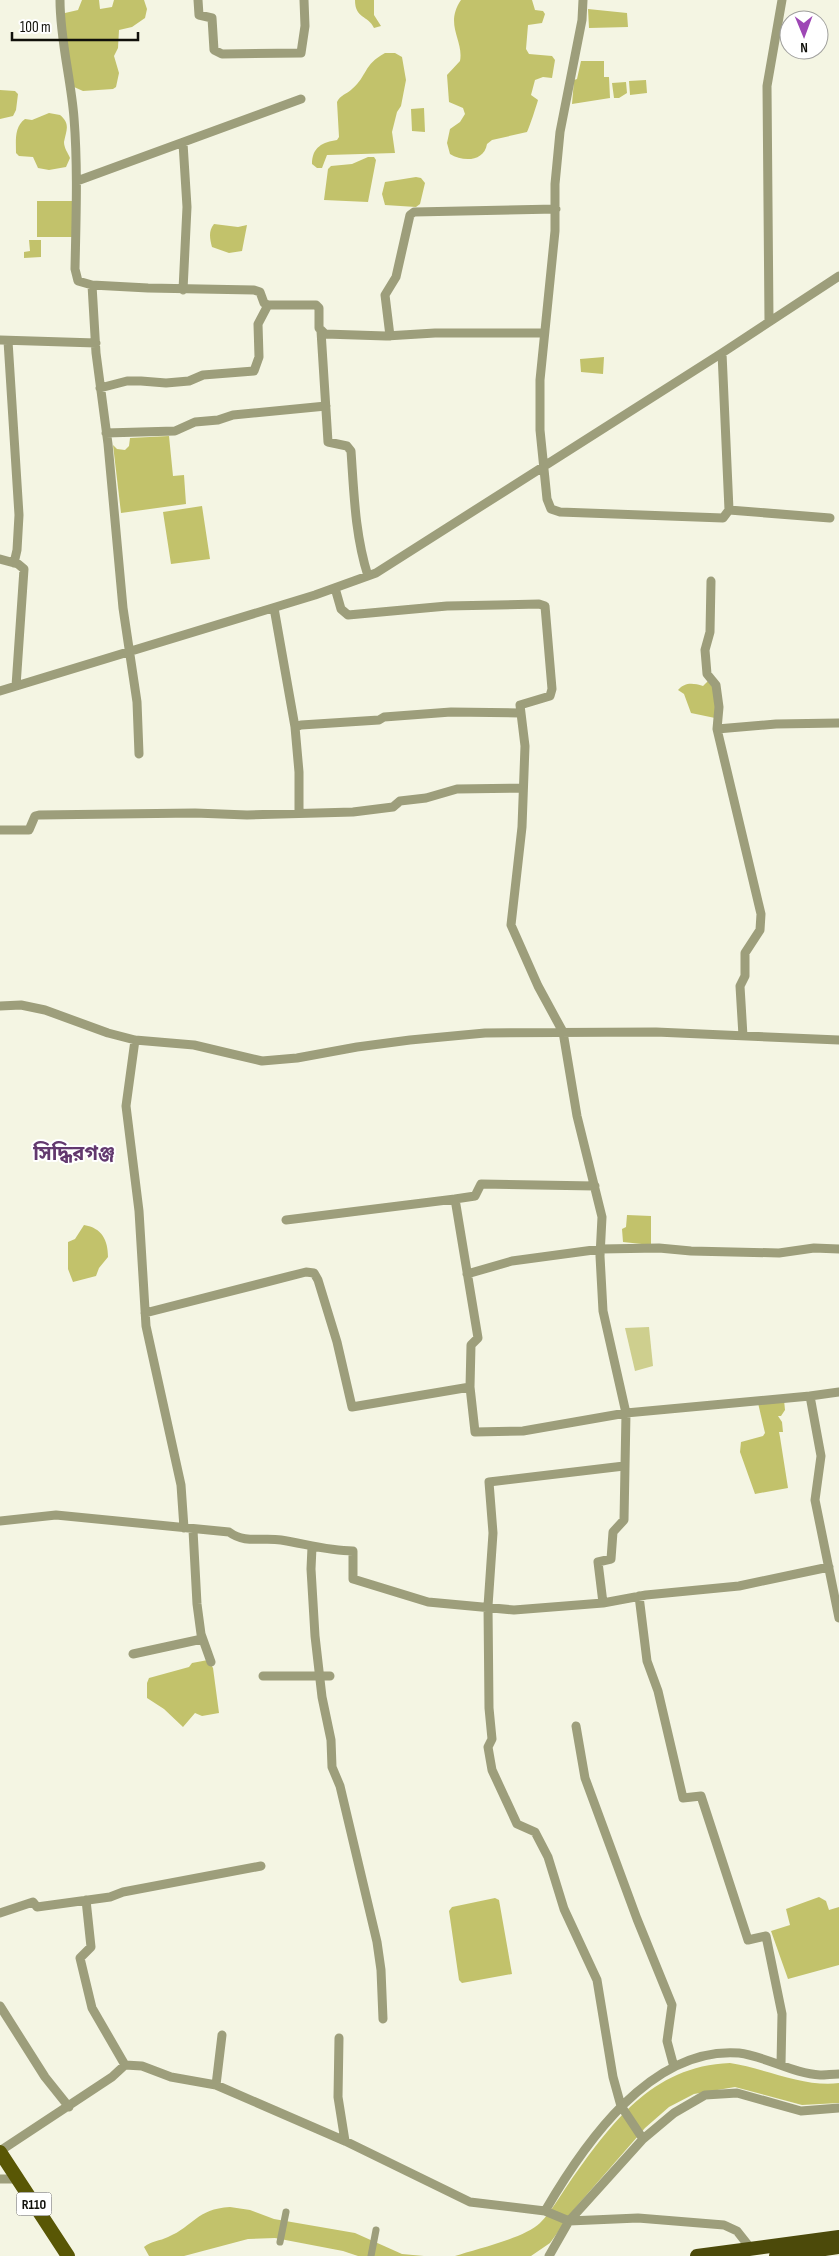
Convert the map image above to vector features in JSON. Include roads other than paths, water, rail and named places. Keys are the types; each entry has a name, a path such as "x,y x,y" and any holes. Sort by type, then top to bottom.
{"highway":[{"path":"697,2256 839,2237"},
{"path":"776,2256 839,2247"}],"main road":[{"name":"R110","path":"0,2151 68,2256"}],"street":[{"path":"60,0 60,26 74,119 76,182 74,269 78,280 92,285 183,290 254,290 260,292 264,303 268,305 316,305 319,308 328,442 347,446 351,451 356,520 362,559 368,576"},
{"path":"198,0 200,15 212,18 214,50 222,54 237,54 301,53 305,26 304,0"},
{"path":"583,0 580,29 560,132 556,209 544,333 540,407 543,466 547,499 551,509 555,511 723,518 729,510 722,352"},
{"path":"769,321 767,86 782,0"},
{"path":"76,182 301,99"},
{"path":"183,143 187,207 183,290"},
{"path":"390,336 385,295 396,276 410,215 414,212 556,209"},
{"path":"0,691 274,608 368,576 387,566 839,276"},
{"path":"92,285 100,388 121,590 137,702 139,754"},
{"path":"100,388 141,380 166,384 189,380 202,375 254,371 259,357 258,324 268,305"},
{"path":"321,332 325,334 390,336 435,333 544,333"},
{"path":"14,563 17,550 19,515 4,341 96,343"},
{"path":"106,433 175,432 195,422 218,420 234,415 326,406"},
{"path":"729,510 830,518"},
{"path":"0,559 14,563 24,569 25,577 16,686"},
{"path":"711,581 710,632 705,650 708,674 716,686 718,700 717,729 761,914 760,930 745,953 745,976 740,986 743,1036"},
{"path":"335,588 342,609 348,615 447,606 539,604 545,606 552,689 550,696 545,699 520,705 526,746 522,826 511,925 538,986 563,1032 570,1082 602,1217 600,1249 603,1311 626,1412 624,1520 613,1532 611,1559 598,1562 604,1603"},
{"path":"274,608 295,727 299,772 299,812"},
{"path":"295,727 451,712 520,713"},
{"path":"717,729 776,724 839,722"},
{"path":"0,830 29,830 35,816 40,815 195,813 248,815 299,812 353,812 393,807 400,801 426,798 457,789 523,788"},
{"path":"0,1006 21,1005 45,1010 108,1033 135,1040 194,1045 262,1061 274,1061 410,1040 485,1034 656,1032 839,1040"},
{"path":"135,1040 126,1106 139,1210 146,1326 162,1406 181,1485 184,1528"},
{"path":"286,1220 475,1196 481,1184 594,1186"},
{"path":"454,1199 478,1338 470,1345 470,1388 475,1432 523,1432 626,1412 839,1392"},
{"path":"467,1274 512,1261 600,1249 659,1248 691,1251 779,1253 814,1248 839,1249"},
{"path":"145,1313 306,1272 314,1273 318,1280 337,1342 352,1407 470,1388"},
{"path":"810,1396 822,1456 815,1500 839,1618"},
{"path":"624,1466 489,1482 493,1533 488,1606 489,1708 492,1739 488,1747 492,1770 517,1824 535,1832 542,1843 564,1909 597,1980 613,2077 621,2106 643,2139"},
{"path":"0,1521 56,1515 193,1530 229,1532 244,1540 279,1540 331,1551 353,1551 353,1579 428,1602 488,1606 514,1610 604,1603 639,1596 739,1586 829,1567"},
{"path":"193,1530 197,1604 202,1639 211,1662"},
{"path":"312,1547 311,1570 320,1676 331,1740 332,1767 340,1786 377,1942 381,1970 383,2019"},
{"path":"639,1596 647,1661 658,1692 683,1798 701,1796 748,1940 766,1936 782,2014 781,2065"},
{"path":"133,1654 202,1639"},
{"path":"263,1676 330,1676"},
{"path":"576,1726 585,1778 637,1919 672,2005 667,2041 674,2067"},
{"path":"0,1913 33,1902 37,1907 86,1900 261,1866"},
{"path":"86,1900 91,1947 80,1958 92,2008 125,2065"},
{"path":"0,2006 45,2077 69,2107"},
{"path":"216,2085 222,2035"},
{"path":"339,2038 338,2097 345,2141"},
{"path":"545,2211 583,2152 621,2106 636,2091 674,2067 710,2055 740,2053 819,2075 839,2074"},
{"path":"0,2151 69,2107 112,2077 125,2065 142,2066 172,2076 216,2085 345,2141 470,2202 545,2211 568,2221 638,2218 724,2225 737,2231 752,2250"},
{"path":"549,2256 568,2221 643,2139 674,2112 705,2095 737,2093 802,2111 839,2108"},
{"path":"0,2179 18,2179"},
{"path":"280,2242 286,2212"},
{"path":"372,2256 376,2230"}],"district":[{"name":"সিদ্ধিরগঞ্জ","path":"74,1153"}]}
